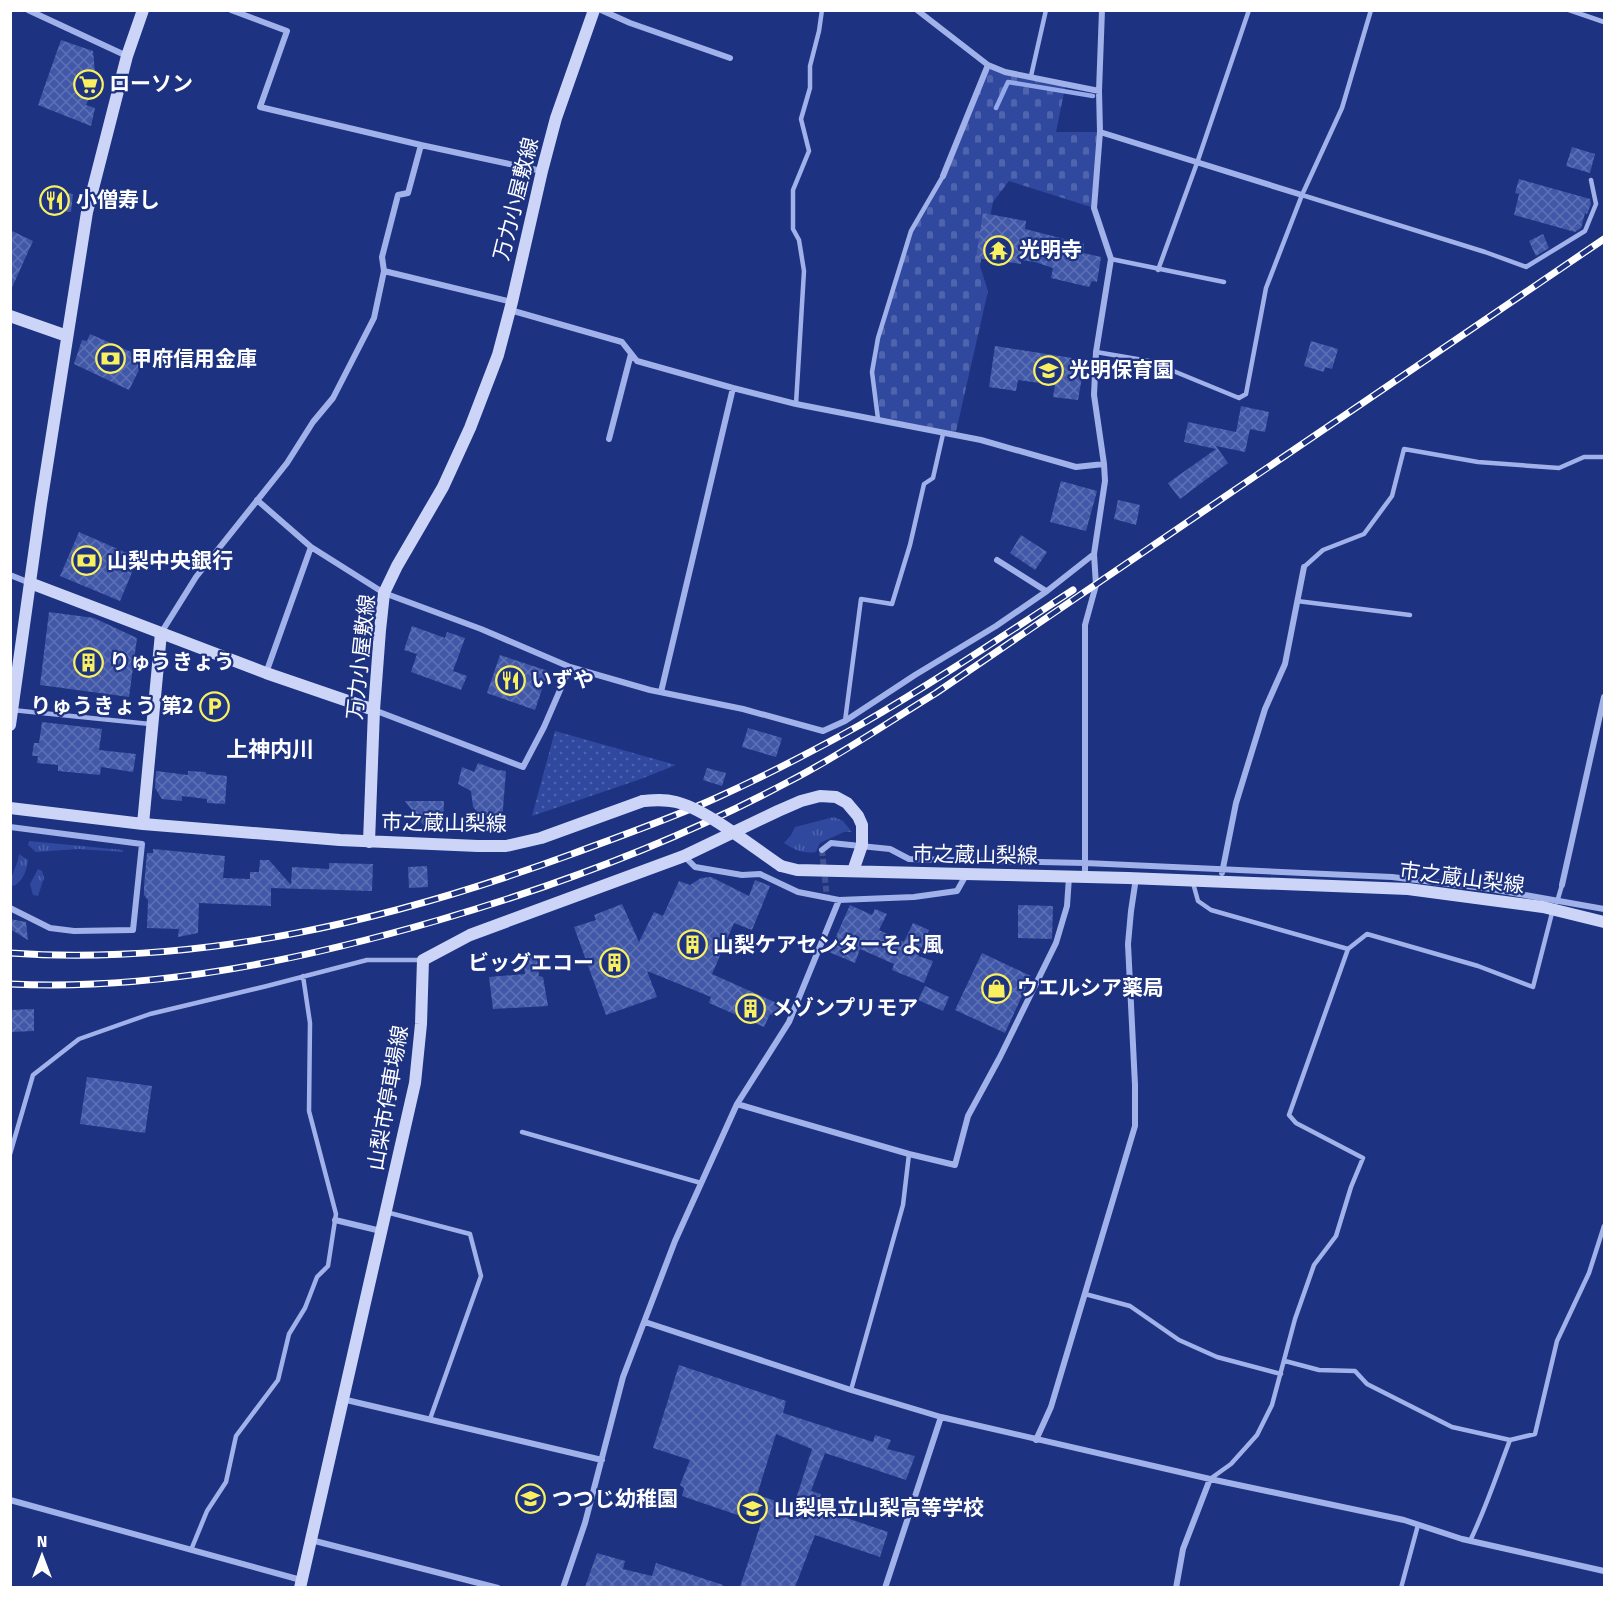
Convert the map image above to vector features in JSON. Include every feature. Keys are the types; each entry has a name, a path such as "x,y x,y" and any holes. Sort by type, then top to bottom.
{"main road":[{"path":"10,724 87,212 127,56 143,10"},
{"name":"万力小屋敷線","path":"369,842 374,710 384,593 443,486 470,428 498,355 559,108 594,10"},
{"path":"10,316 67,336"},
{"path":"30,583 266,673 374,710"},
{"path":"143,824 160,633"},
{"path":"423,960 470,935 684,856 801,801 829,795 847,803 854,809 862,825 862,845 853,871"},
{"name":"市之蔵山梨線","path":"369,842 506,846 541,838 643,801 662,800 678,802 712,819 781,866 797,870 1193,881 1221,876 1407,889 1555,905 1605,922"},
{"path":"10,808 143,824 369,842"},
{"name":"山梨市停車場線","path":"301,1584 415,1083 421,1024 423,960"}],"street":[{"path":"28,10 127,56"},
{"path":"231,10 287,31 260,107 542,171"},
{"path":"601,10 630,23 730,58"},
{"path":"917,10 988,65 1005,72 1099,91"},
{"path":"1085,877 1085,625 1096,585 1094,554 1105,481 1094,395 1096,352 1111,259 1094,208 1100,132 1102,10"},
{"path":"943,177 988,65"},
{"path":"1100,132 1302,195"},
{"path":"160,633 196,577 287,464 313,422 333,398 374,318 384,271 382,257 398,195 408,193 421,145"},
{"path":"384,271 511,306 622,342 637,361 732,388 796,404 981,440 1076,467 1104,464"},
{"path":"609,439 631,354"},
{"path":"661,692 732,388"},
{"path":"257,500 311,547 384,593 481,629 570,667 661,692 743,709 823,731 845,721 996,626 1094,554"},
{"path":"266,673 311,547"},
{"path":"998,560 1046,591"},
{"path":"822,850 831,843 862,845 890,849 909,859 1085,863 1221,876 1236,803 1265,709 1285,663 1304,567"},
{"path":"10,575 30,583"},
{"path":"374,710 523,766 544,727 570,667"},
{"path":"1562,885 1605,697"},
{"path":"10,827 142,844 134,930 74,932 50,928 10,908"},
{"path":"684,856 695,867 742,875 760,874 798,892 839,900 914,897 957,891 967,874"},
{"path":"737,1104 909,1154 955,1165 968,1116 1000,1058 1056,943 1067,906 1069,876"},
{"path":"1036,1440 1051,1407 1135,1126 1128,944 1136,878"},
{"path":"563,1587 585,1523 623,1377 675,1241 737,1104 789,1022 839,900"},
{"path":"1555,905 1605,909"},
{"path":"335,1220 382,1231"},
{"path":"645,1322 941,1417 1210,1479 1404,1520 1470,1540 1605,1571"},
{"path":"342,1399 602,1460"},
{"path":"885,1587 941,1417"},
{"path":"1176,1587 1183,1549 1210,1479"},
{"path":"10,1500 191,1550 301,1584"},
{"path":"311,1540 498,1587"}],"lane":[{"path":"796,404 804,272 799,240 793,229 793,190 809,151 801,119 810,88 810,66 822,10"},
{"path":"1031,76 1046,10"},
{"path":"1158,270 1249,10"},
{"path":"1096,352 1149,361 1239,398 1246,394 1266,288 1302,195 1342,108 1371,10"},
{"path":"1569,10 1605,22"},
{"path":"878,419 872,372 878,338 912,231 943,177"},
{"path":"1302,195 1526,267 1585,231 1596,204 1591,180"},
{"path":"1111,259 1224,282"},
{"path":"845,721 861,599 892,604 910,545 924,484 933,478 944,434"},
{"path":"1304,567 1323,550 1364,534 1392,496 1404,449 1478,462 1559,468 1584,457 1605,457"},
{"path":"1297,601 1410,615"},
{"path":"12,710 152,724"},
{"path":"1193,881 1198,901 1211,910 1348,949"},
{"path":"1210,1479 1231,1464 1257,1435 1272,1405 1295,1319 1314,1264 1336,1236 1363,1158 1296,1123 1289,1115 1348,949 1367,934 1478,966 1533,987 1562,885"},
{"path":"10,1154 33,1075 79,1039 150,1014 367,960 423,960"},
{"path":"191,1550 207,1511 226,1482 236,1436 278,1380 289,1334 305,1308 317,1277 328,1266 336,1214 309,1111 310,1023 303,976"},
{"path":"522,1132 702,1183"},
{"path":"851,1390 903,1205 909,1154"},
{"path":"386,1212 470,1234 481,1276 430,1419"},
{"path":"1285,1360 1319,1370 1354,1371 1367,1384 1452,1427 1510,1440 1535,1434 1557,1341 1589,1273 1605,1226"},
{"path":"1085,1293 1130,1306 1179,1340 1217,1357 1281,1374"},
{"path":"1470,1540 1484,1514 1491,1488 1510,1440"},
{"path":"1401,1587 1418,1525"}],"green space":[{"path":"988,65 1066,83 1056,132 1100,132 1094,208 1009,181 993,202 980,266 988,291 955,436 878,419 872,372 878,338 911,231 943,176"},
{"path":"555,731 676,765 532,816"},
{"path":"834,817 843,821 852,832 844,832 820,843 816,852 799,851 784,843 795,827"},
{"path":"29,841 123,850 123,852 78,849 36,852 28,845"},
{"path":"19,854 28,860 26,871 14,886 11,885 11,881"},
{"path":"38,869 42,871 44,878 38,896 33,895 30,884"}],"building":[{"path":"61,40 93,51 96,83 86,105 95,108 91,126 38,105"},
{"path":"1572,147 1595,154 1590,173 1566,166"},
{"path":"1519,179 1590,199 1591,204 1587,214 1585,213 1581,228 1575,232 1514,215 1519,194 1515,193"},
{"path":"43,189 73,194 71,212 39,207"},
{"path":"983,213 1026,221 1025,229 1084,244 1083,253 1101,257 1097,282 1092,281 1089,287 1051,278 1053,268 1035,262 1021,260 1021,264 976,258"},
{"path":"10,230 33,241 10,292"},
{"path":"1543,234 1549,248 1536,256 1529,241"},
{"path":"90,334 145,358 129,390 74,364 82,340 87,341"},
{"path":"1311,341 1338,349 1332,369 1325,367 1324,372 1304,366"},
{"path":"995,346 1085,360 1078,400 1053,397 1055,385 1018,380 1016,391 989,387"},
{"path":"1241,406 1269,412 1265,432 1250,429 1245,452 1216,446 1228,463 1180,499 1168,483 1216,449 1184,442 1188,422 1236,432"},
{"path":"1061,481 1097,491 1086,531 1050,522"},
{"path":"1118,500 1140,505 1136,525 1114,519"},
{"path":"79,532 138,558 120,601 60,576"},
{"path":"1021,535 1047,552 1035,570 1010,553"},
{"name":"りゅうきょう","path":"49,612 94,618 137,638 129,697 40,685"},
{"path":"412,626 445,638 447,632 465,638 453,671 467,676 461,690 411,672 417,654 404,650"},
{"path":"500,655 548,671 535,710 487,693"},
{"path":"42,722 102,729 99,750 136,754 133,772 101,767 100,775 58,771 58,765 37,763 38,756 32,756 34,743 39,743"},
{"path":"748,728 782,738 776,757 742,747"},
{"path":"478,763 506,771 502,821 485,820 473,807 471,791 458,784 462,767 474,772"},
{"path":"707,768 726,773 722,786 703,780"},
{"path":"156,771 188,775 188,771 206,772 206,774 227,776 225,804 207,803 207,799 182,796 182,801 162,799 155,788"},
{"path":"405,801 444,801 443,831 427,830"},
{"path":"153,849 225,856 223,878 250,879 250,872 259,872 260,860 269,860 291,885 292,867 329,869 329,863 373,864 372,891 271,888 271,906 199,903 198,933 178,937 179,929 147,928 148,900 144,895 144,886 147,853 153,853"},
{"path":"427,866 428,887 409,888 408,867"},
{"path":"711,877 749,896 755,880 770,886 752,930 734,923 712,974 781,1005 776,1017 770,1014 764,1027 709,1003 711,997 647,971 657,997 606,1015 574,927 596,920 594,915 622,904 639,942 654,912 663,916 679,881 690,885 701,878"},
{"path":"850,905 872,915 875,909 887,914 879,930 904,942 913,923 929,930 918,956 933,961 924,983 892,970 894,964 860,949 855,963 829,952"},
{"path":"1018,905 1053,906 1052,939 1018,938"},
{"path":"10,919 26,922 28,940 10,929"},
{"name":"ウエルシア薬局","path":"982,953 1031,976 1005,1033 955,1010"},
{"path":"537,957 539,976 543,977 548,1006 493,1009 489,977 525,974 523,958"},
{"path":"925,986 949,997 943,1011 918,1000"},
{"path":"34,1009 34,1031 10,1032 10,1010"},
{"path":"87,1077 152,1086 145,1133 80,1124"},
{"path":"679,1365 786,1401 783,1413 873,1442 875,1435 891,1440 887,1449 915,1456 906,1480 825,1453 811,1491 821,1494 817,1508 888,1532 880,1557 815,1535 795,1587 740,1587 761,1523 682,1496 684,1488 680,1485 690,1460 653,1448","holes":["776,1434 812,1449 795,1502 787,1501 785,1504 757,1495"]},
{"path":"597,1553 625,1561 623,1569 652,1576 656,1563 723,1585 722,1587 585,1587"}],"waterway":[{"path":"996,108 1008,82 1093,96"}],"tunnel":[{"path":"822,850 827,898"}],"railway":[{"path":"10,984 119,983 227,970 334,948 387,935 529,892 617,860 704,824 807,772 936,693 1604,239"},
{"path":"10,953 82,955 154,952 225,945 366,918 504,878 681,813 789,763 914,693 1073,590"}],"place":[{"name":"ローソン","path":"88,84"},
{"name":"小僧寿し","path":"55,200"},
{"name":"光明寺","path":"998,250"},
{"name":"甲府信用金庫","path":"110,359"},
{"name":"光明保育園","path":"1048,370"},
{"name":"山梨中央銀行","path":"86,561"},
{"name":"りゅうきょう","path":"88,662"},
{"name":"いずや","path":"510,680"},
{"name":"りゅうきょう 第2","path":"214,706"},
{"name":"山梨ケアセンターそよ風","path":"692,945"},
{"name":"ビッグエコー","path":"615,963"},
{"name":"ウエルシア薬局","path":"996,988"},
{"name":"メゾンプリモア","path":"751,1008"},
{"name":"つつじ幼稚園","path":"531,1499"},
{"name":"山梨県立山梨高等学校","path":"753,1508"}],"district":[{"name":"上神内川","path":"270,749"}]}
